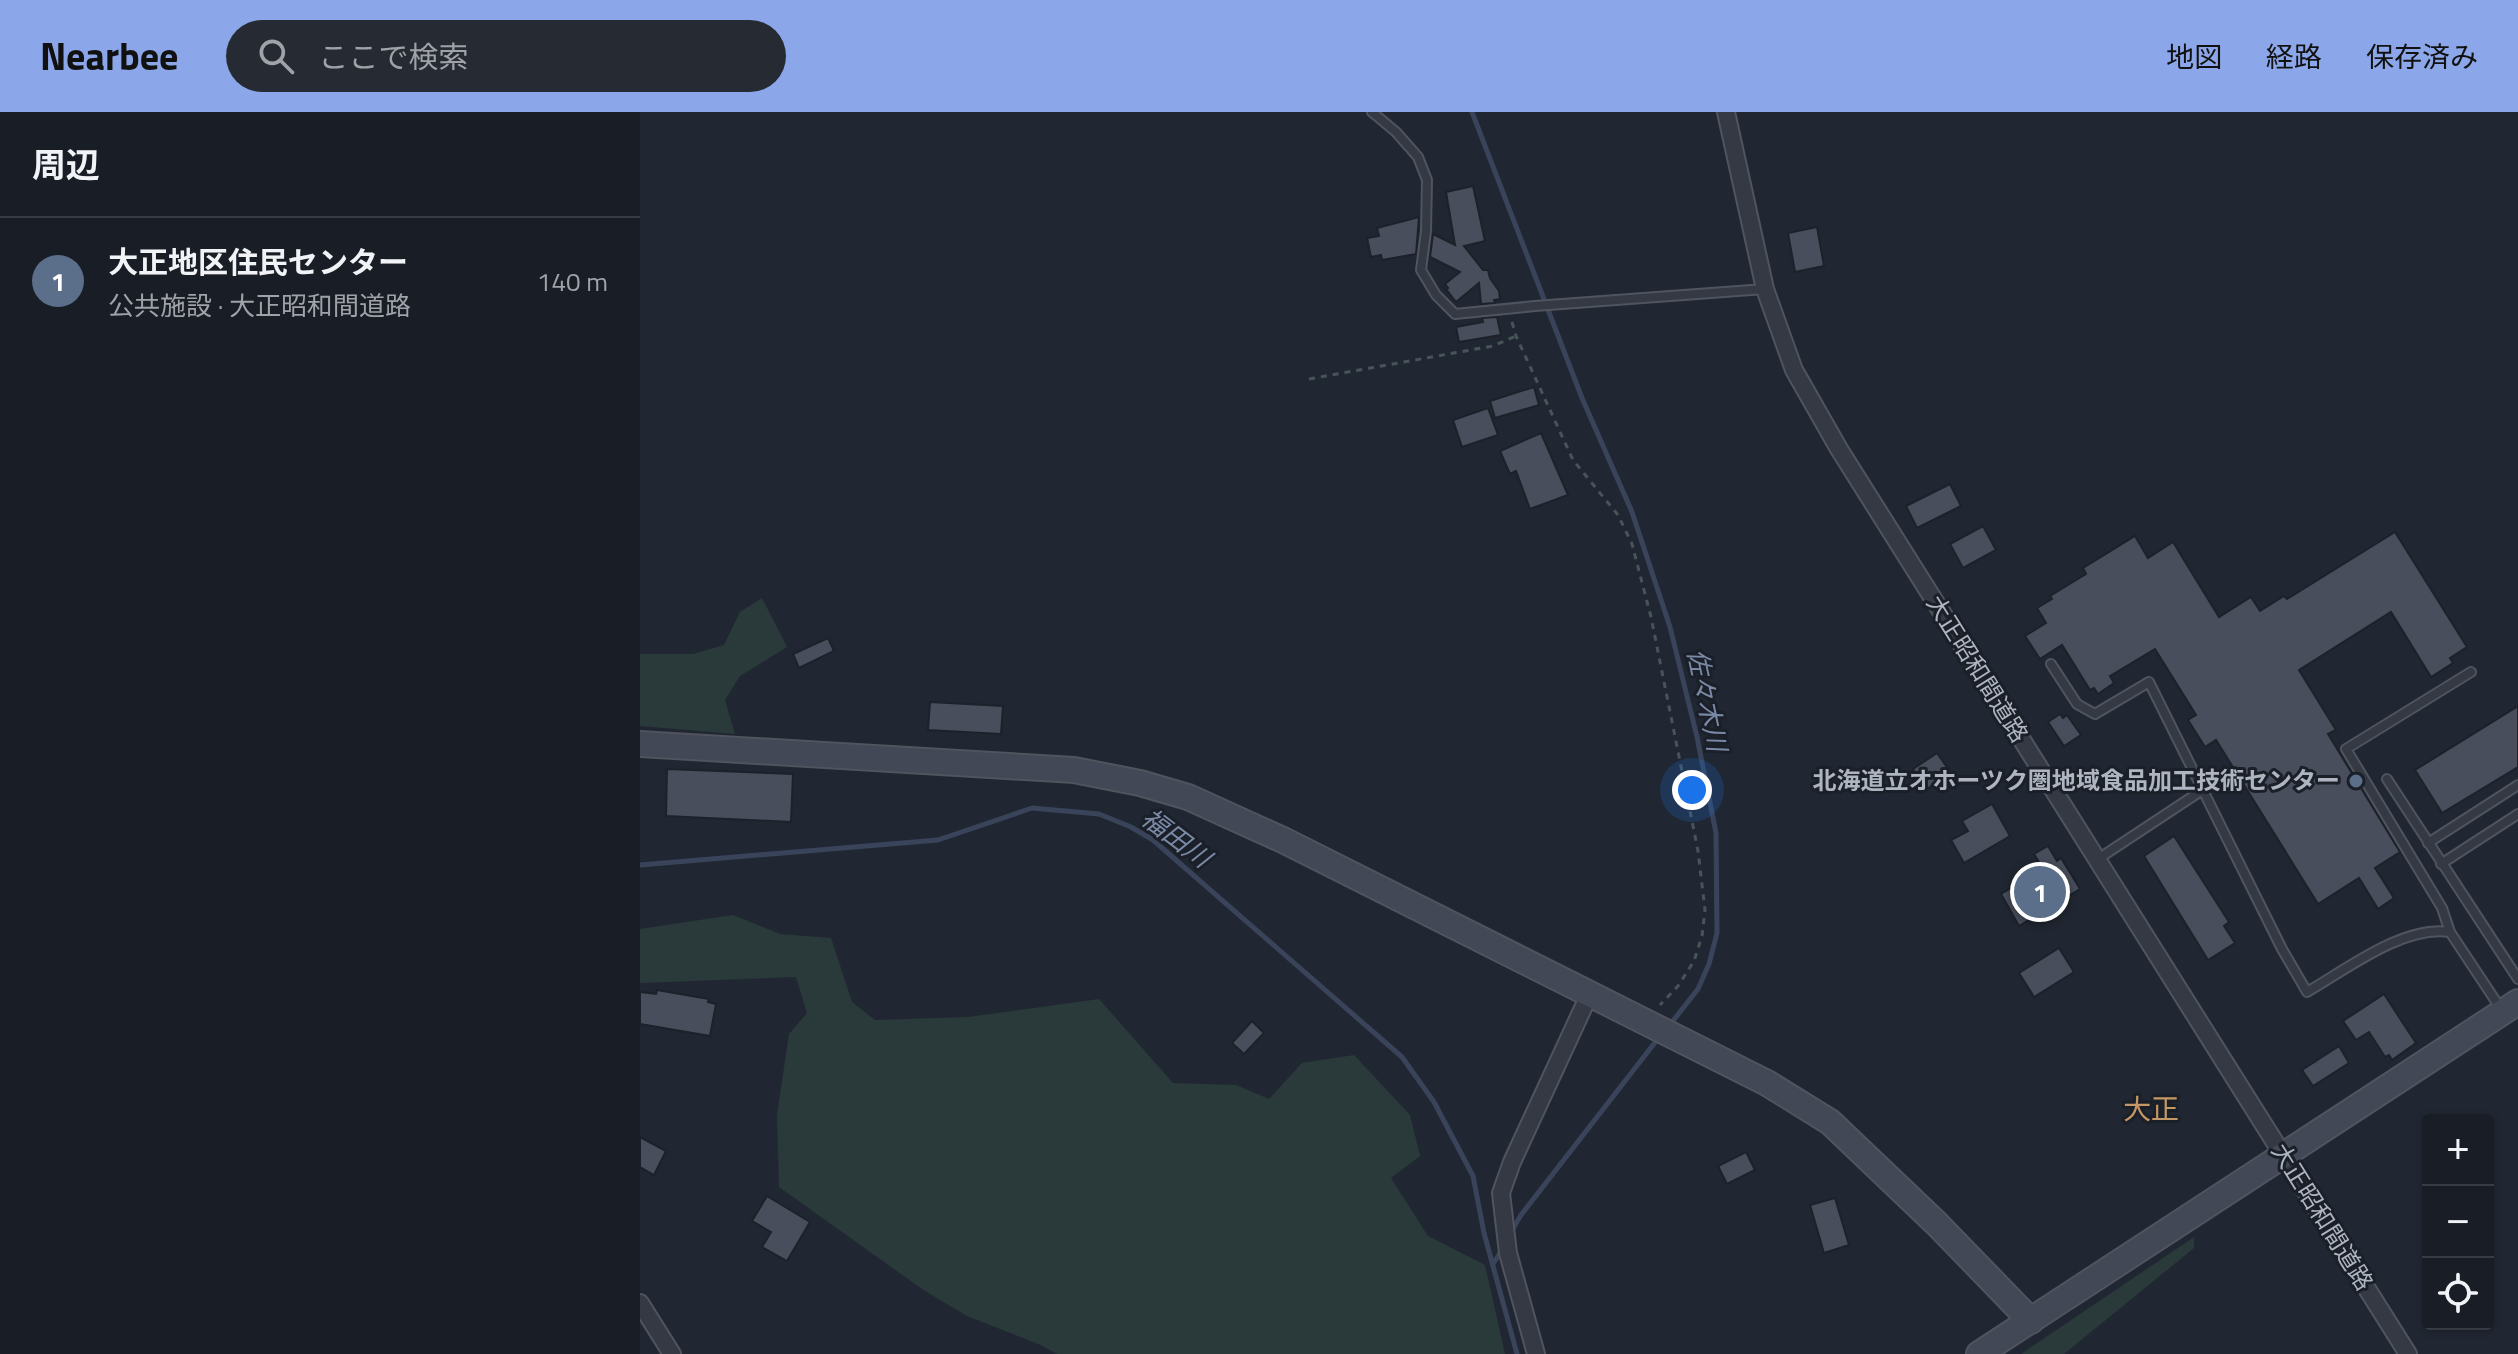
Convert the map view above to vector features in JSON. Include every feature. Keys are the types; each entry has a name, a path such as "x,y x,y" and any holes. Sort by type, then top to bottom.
{"street":[{"name":"大正昭和間道路","path":"1726,112 1765,289 1794,370 1839,449 2408,1354"},
{"path":"640,744 1074,770 1140,783 1188,797 1283,840 1677,1037 1767,1083 1830,1122 2031,1321"},
{"path":"1536,1354 1508,1253 1501,1193 1512,1162 1590,993"},
{"path":"1979,1354 2511,1008"},
{"path":"640,1303 672,1354"}],"lane":[{"path":"1372,112 1396,132 1418,157 1427,180 1421,270 1436,295 1455,314 1765,289"},
{"path":"2051,664 2077,704 2095,714 2149,682 2282,949 2307,992 2390,944 2434,930 2450,932"},
{"path":"2471,672 2346,749 2442,908 2450,932 2511,1008"},
{"path":"2387,779 2518,979"},
{"path":"2428,843 2518,785"},
{"path":"2097,860 2204,789"},
{"path":"2441,864 2518,814"}],"path":[{"path":"1508,309 1516,336 1573,460 1618,515 1632,544 1651,617 1698,851 1705,910 1702,936 1694,961 1678,986 1647,1022"},
{"path":"1309,379 1493,346 1516,336"}],"shaded area":[{"path":"762,598 787,647 740,676 725,700 735,734 640,726 640,654 693,654 724,645 740,612"},
{"path":"733,915 780,934 831,938 852,1002 875,1020 968,1017 1099,999 1173,1083 1236,1085 1269,1099 1302,1063 1354,1055 1410,1115 1420,1156 1391,1178 1428,1236 1485,1265 1505,1354 1057,1354 967,1316 922,1289 779,1187 777,1115 789,1034 807,1013 796,977 640,983 640,929"},
{"path":"2194,1237 2194,1248 2064,1354 2021,1354"}],"building":[{"path":"1473,186 1485,241 1464,246 1483,270 1488,270 1499,291 1500,299 1494,300 1495,303 1481,304 1479,283 1456,302 1445,284 1460,272 1430,257 1433,234 1455,245 1446,192"},
{"path":"1419,217 1416,254 1382,260 1381,255 1371,257 1367,238 1379,236 1377,228"},
{"path":"1817,227 1824,266 1795,272 1788,233"},
{"path":"1497,317 1501,335 1459,342 1456,327 1483,322 1482,318"},
{"path":"1534,387 1539,405 1495,418 1490,401"},
{"path":"1488,408 1498,435 1462,447 1453,420"},
{"path":"1541,433 1568,495 1530,509 1516,471 1510,474 1500,451"},
{"path":"1950,484 1961,506 1917,528 1906,506"},
{"path":"1983,526 1996,550 1963,568 1950,544"},
{"path":"2395,532 2467,647 2450,658 2453,663 2431,677 2391,612 2299,670 2336,730 2328,734 2400,852 2375,868 2394,898 2378,909 2359,878 2318,904 2216,740 2205,747 2188,720 2196,715 2155,649 2110,676 2114,683 2098,694 2094,688 2090,690 2062,645 2040,659 2025,636 2046,623 2037,608 2052,599 2050,596 2086,574 2083,568 2135,536 2148,558 2173,542 2219,617 2251,597 2260,611 2284,596 2287,599"},
{"path":"828,638 834,651 799,668 793,654"},
{"path":"930,702 1003,706 1001,734 928,730"},
{"path":"2518,706 2518,767 2442,813 2415,770"},
{"path":"2060,714 2063,718 2067,715 2081,735 2064,746 2048,722"},
{"path":"1937,753 1951,773 1927,789 1913,769"},
{"path":"667,769 793,774 791,822 666,816"},
{"path":"1992,804 2010,836 1964,863 1951,840 1968,831 1962,821"},
{"path":"2174,836 2229,922 2224,926 2235,943 2208,960 2144,856"},
{"path":"2048,846 2057,861 2061,858 2080,889 2019,926 2001,894 2043,869 2034,854"},
{"path":"2059,948 2074,972 2034,997 2019,973"},
{"path":"657,990 709,999 708,1002 716,1004 710,1036 640,1024 640,992 656,994"},
{"path":"2384,994 2416,1043 2392,1060 2389,1055 2385,1057 2369,1032 2356,1040 2343,1021"},
{"path":"1252,1021 1264,1033 1244,1054 1232,1043"},
{"path":"2339,1046 2349,1063 2313,1086 2302,1070"},
{"path":"640,1137 666,1151 654,1175 640,1167"},
{"path":"1746,1152 1755,1170 1727,1184 1718,1166"},
{"path":"767,1196 810,1222 787,1261 762,1247 771,1232 752,1221"},
{"path":"1835,1198 1849,1245 1824,1253 1810,1205"}],"waterway":[{"name":"佐々木川","path":"1472,112 1582,398 1632,512 1670,627 1697,737 1716,833 1717,933 1698,989 1669,1026"},
{"name":"福田川","path":"640,865 938,840 1032,808 1099,814 1131,827 1153,840 1402,1057 1434,1102 1473,1176 1484,1233 1517,1354"},
{"name":"佐々木川","path":"1511,1232 1660,1036"},
{"name":"佐々木川","path":"1493,1264 1503,1248"}],"place":[{"name":"北海道立オホーツク圏地域食品加工技術センター","path":"2356,781"},
{"name":"大正地区住民センター","path":"2040,892"}],"district":[{"name":"大正","path":"2151,1109"}]}
